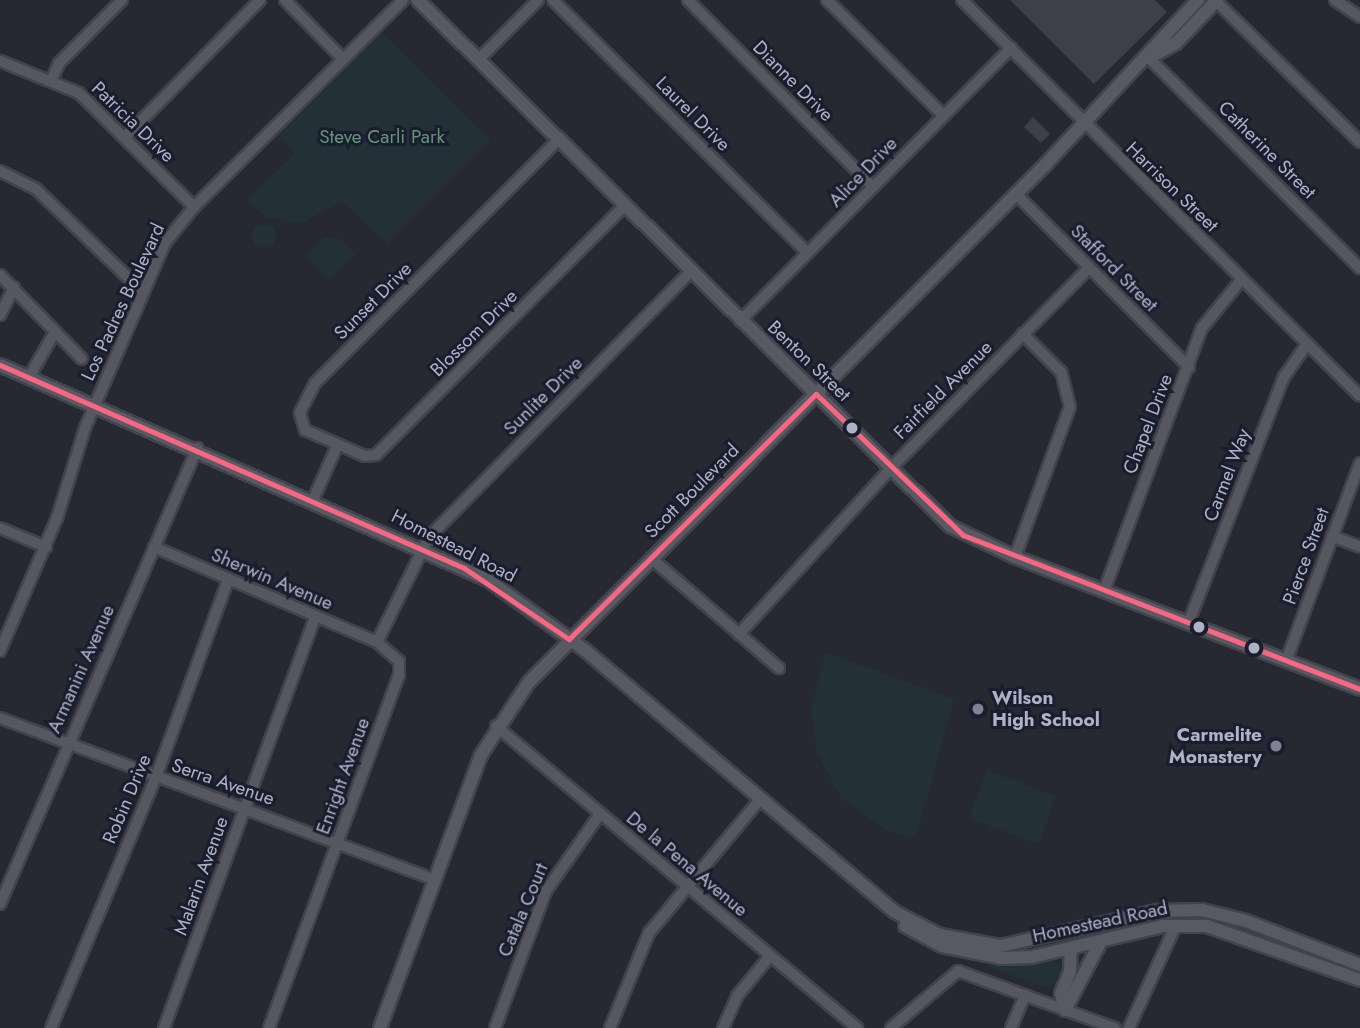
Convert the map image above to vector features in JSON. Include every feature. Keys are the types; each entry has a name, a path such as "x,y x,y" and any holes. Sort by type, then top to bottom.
{"main road":[{"name":"Benton Street","path":"418,0 950,526 1015,557 1360,690"},
{"name":"Scott Boulevard","path":"380,1028 434,879 496,726 569,639 1086,124 1149,58 1198,0"},
{"name":"Scott Boulevard","path":"1149,58 1176,43 1216,1"},
{"name":"Homestead Road","path":"0,365 313,499 422,548 495,585 569,639 761,798 920,936 976,956 1032,957 1175,925 1225,930 1360,980"},
{"name":"Homestead Road","path":"895,912 967,943 1000,946 1068,934 1157,911 1202,910 1360,965"},
{"path":"1068,934 1081,976"},
{"path":"1065,1010 1101,941"},
{"path":"1065,1010 1061,993 1070,972 1071,949"}],"street":[{"path":"51,79 59,63 122,0"},
{"path":"126,136 260,0"},
{"path":"285,0 343,59"},
{"name":"Los Padres Boulevard","path":"0,651 46,547 95,405 165,243 194,207 403,0"},
{"path":"478,60 538,0"},
{"name":"Laurel Drive","path":"553,0 808,253"},
{"name":"Dianne Drive","path":"688,0 873,187"},
{"path":"827,0 943,114"},
{"name":"Harrison Street","path":"962,0 1360,396"},
{"path":"1335,0 1360,18"},
{"path":"1216,1 1360,142"},
{"name":"Alice Drive","path":"740,321 1011,48"},
{"name":"Catherine Street","path":"1149,58 1360,268"},
{"name":"Patricia Drive","path":"0,61 51,79 79,93 126,136 194,207"},
{"name":"Sunset Drive","path":"337,446 305,430 300,420 315,383 559,139"},
{"path":"0,171 36,189 143,292"},
{"name":"Stafford Street","path":"1016,194 1189,367"},
{"name":"Blossom Drive","path":"337,446 365,456 382,450 625,205"},
{"name":"Fairfield Avenue","path":"739,634 891,468 1089,268"},
{"name":"Sunlite Drive","path":"422,548 691,271"},
{"path":"0,275 82,359"},
{"name":"Chapel Drive","path":"1104,592 1207,319 1242,279"},
{"path":"0,315 14,287"},
{"path":"29,377 55,332"},
{"path":"1015,557 1070,407 1061,372 1023,334"},
{"name":"Carmel Way","path":"1188,624 1284,377 1307,344"},
{"path":"313,499 337,446"},
{"name":"Armanini Avenue","path":"0,904 197,448"},
{"name":"Pierce Street","path":"1286,661 1360,463"},
{"path":"0,528 46,547"},
{"path":"1332,536 1360,547"},
{"name":"Sherwin Avenue","path":"154,547 315,618 377,642"},
{"path":"377,642 422,548"},
{"path":"651,558 779,668"},
{"name":"Robin Drive","path":"51,1028 156,777 228,580"},
{"name":"Malarin Avenue","path":"164,1028 315,618"},
{"name":"Enright Avenue","path":"269,1028 399,675 394,653 377,642"},
{"name":"Serra Avenue","path":"0,718 434,879"},
{"name":"De la Pena Avenue","path":"496,726 857,1028"},
{"path":"610,1028 649,933 685,885 761,798"},
{"name":"Catala Court","path":"495,1028 546,891 600,814"},
{"path":"1129,1028 1175,925"},
{"path":"723,1028 737,996 770,956"},
{"path":"891,1028 951,974 968,972 1115,1028"},
{"path":"1011,1028 1025,995"}],"green space":[{"name":"Steve Carli Park","path":"381,31 491,140 387,244 342,202 302,223 266,217 246,200 294,154 278,135"},
{"path":"264,224 275,231 276,236 269,247 264,248 253,241 252,236 259,225"},
{"path":"324,237 340,239 355,254 329,280 304,256"},
{"path":"825,652 954,699 916,838 888,831 841,798 817,753 811,708"},
{"path":"987,770 1056,796 1039,844 969,818"},
{"path":"1055,961 1063,969 1050,989 986,966"}],"building":[{"path":"1010,0 1155,0 1167,12 1094,84"},
{"path":"1033,117 1050,134 1041,143 1024,127"}],"transit line":[{"path":"0,365 464,568 569,639"},
{"path":"816,394 963,535 1360,689"},
{"path":"569,639 816,394"}],"place":[{"name":"Wilson High School","path":"978,709"},
{"name":"Carmelite Monastery","path":"1276,746"}]}
